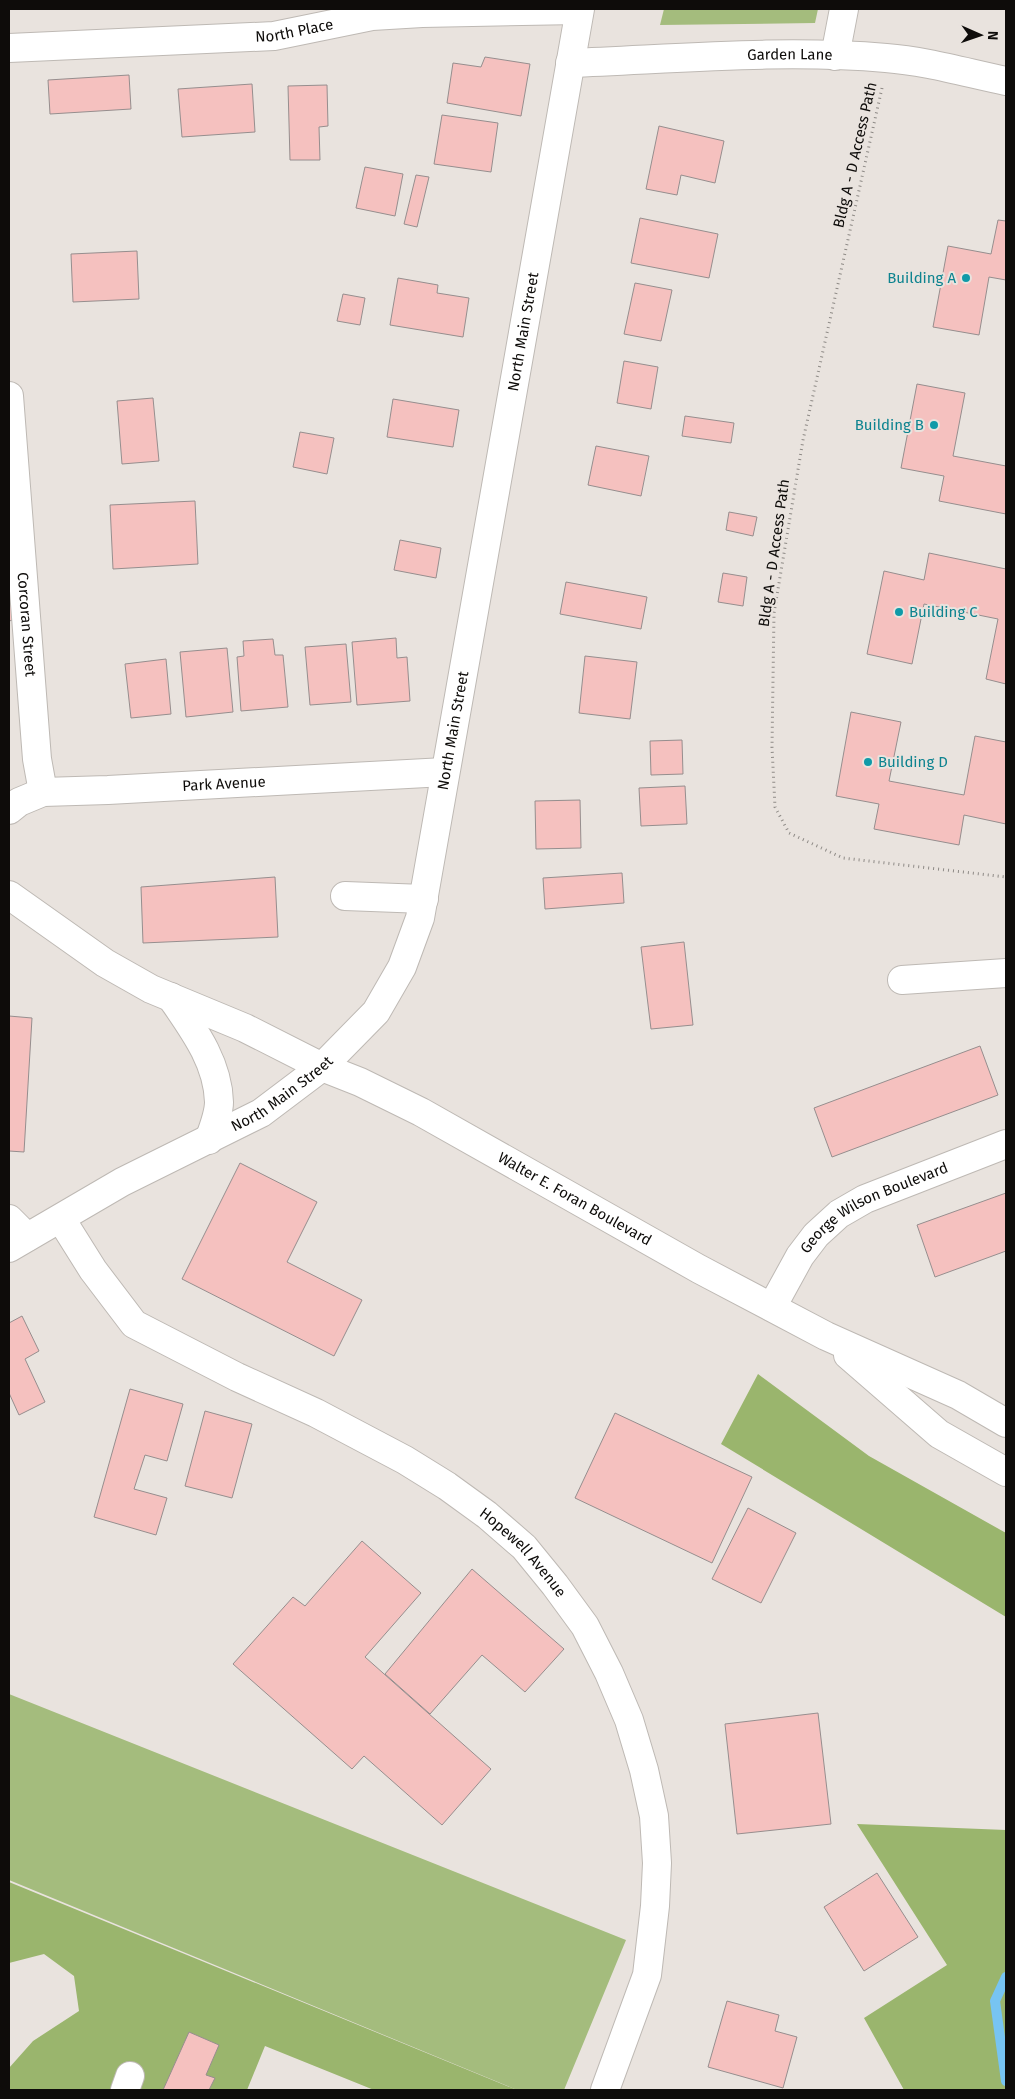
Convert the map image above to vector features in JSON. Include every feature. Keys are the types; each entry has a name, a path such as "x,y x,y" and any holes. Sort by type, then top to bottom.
{"street":[{"path":"835,56 844,9"},
{"name":"North Place","path":"9,48 274,36 372,16 422,12 580,10"},
{"name":"North Main Street","path":"15,1235 61,1219 122,1182 261,1113 322,1067 376,1012 402,967 420,918 424,899 580,10"},
{"name":"Garden Lane","path":"570,62 791,55 888,58 1006,80"},
{"name":"Corcoran Street","path":"9,396 37,759 43,792"},
{"name":"Park Avenue","path":"9,810 19,802 43,792 445,772"},
{"path":"9,895 105,963 151,989 244,1028 322,1067"},
{"path":"345,896 424,899"},
{"path":"902,980 1006,973"},
{"path":"171,997 200,1038 214,1071 219,1103 209,1140"},
{"name":"Walter E. Foran Boulevard","path":"322,1067 360,1082 421,1112 699,1269 826,1336 958,1395 1006,1423"},
{"name":"George Wilson Boulevard","path":"772,1307 800,1256 816,1235 839,1214 865,1198 1006,1144"},
{"name":"Hopewell Avenue","path":"61,1219 93,1270 134,1324 237,1377 316,1413 405,1460 447,1486 487,1515 524,1547 585,1626 609,1673 629,1720 644,1770 654,1816 657,1863 655,1906 647,1975 605,2090"},
{"name":"Walter E. Foran Boulevard","path":"826,1336 939,1434 1006,1472"}],"path":[{"name":"Bldg A - D Access Path","path":"888,58 803,440 774,613 772,747 775,807 788,833 843,858 1006,877"}],"green space":[{"path":"664,9 818,9 815,23 660,25"},
{"path":"758,1374 869,1456 1006,1533 1006,1617 721,1444"},
{"path":"9,1694 626,1940 564,2090 517,2090 9,1880"},
{"path":"857,1824 1006,1830 1006,2090 904,2090 864,2018 947,1965"},
{"path":"9,1882 517,2090 374,2090 265,2046 247,2090 9,2090 9,2068 33,2041 79,2011 74,1976 44,1954 9,1963"}],"building":[{"path":"485,57 530,64 521,116 447,103 453,63 481,67"},
{"path":"129,75 131,109 50,114 48,80"},
{"path":"252,84 255,132 182,137 178,89"},
{"path":"327,85 328,126 319,127 320,160 290,160 288,86"},
{"path":"442,115 498,123 491,172 434,164"},
{"path":"659,126 724,141 715,183 681,175 677,195 646,189"},
{"path":"365,167 403,174 395,216 356,208"},
{"path":"416,175 429,177 417,227 404,224"},
{"path":"640,218 718,234 709,278 631,263"},
{"name":"Building A","path":"998,220 1006,221 1006,280 989,277 979,335 933,327 948,246 991,254"},
{"path":"137,251 139,299 73,302 71,254"},
{"path":"398,278 438,285 437,293 469,298 463,337 390,325"},
{"path":"635,283 672,290 661,341 624,334"},
{"path":"343,294 365,298 360,325 337,321"},
{"path":"624,361 658,367 651,409 617,403"},
{"name":"Building B","path":"917,384 965,393 953,456 1006,466 1006,514 939,501 944,476 901,468"},
{"path":"153,398 159,461 122,464 117,401"},
{"path":"393,399 459,410 453,447 387,437"},
{"path":"685,416 734,423 731,443 682,436"},
{"path":"300,432 334,438 327,474 293,467"},
{"path":"596,446 649,456 641,496 588,485"},
{"path":"195,501 198,564 113,569 110,505"},
{"path":"729,512 757,517 753,536 726,530"},
{"path":"400,540 441,548 436,578 394,570"},
{"name":"Building C","path":"929,553 1006,569 1006,684 986,679 998,619 924,604 912,664 867,654 884,571 924,580"},
{"path":"723,573 747,577 743,606 718,602"},
{"path":"566,582 647,597 641,629 560,614"},
{"path":"9,587 13,620 9,621"},
{"path":"396,638 397,658 407,657 410,701 357,705 352,642"},
{"path":"273,639 275,655 283,655 288,707 241,711 237,657 244,656 243,641"},
{"path":"346,644 351,702 310,705 305,647"},
{"path":"227,648 233,712 186,717 180,652"},
{"path":"585,656 637,662 630,719 579,713"},
{"path":"166,659 171,714 131,718 125,664"},
{"name":"Building D","path":"851,712 901,722 889,781 964,795 975,736 1006,742 1006,824 964,815 959,845 874,829 879,804 836,796"},
{"path":"682,740 683,774 651,775 650,741"},
{"path":"685,786 687,824 641,826 639,788"},
{"path":"580,800 581,848 536,849 535,801"},
{"path":"622,873 624,903 545,909 543,878"},
{"path":"275,877 278,937 143,943 141,887"},
{"path":"684,942 693,1025 651,1029 641,947"},
{"path":"9,1016 32,1018 24,1152 9,1151"},
{"path":"980,1046 998,1095 832,1157 814,1108"},
{"path":"240,1163 317,1202 287,1262 362,1300 334,1356 182,1279"},
{"path":"1006,1193 1006,1251 935,1277 917,1225"},
{"path":"22,1316 39,1351 25,1359 45,1402 19,1415 9,1393 9,1323"},
{"path":"130,1389 183,1404 167,1461 145,1455 134,1489 167,1498 156,1535 94,1517"},
{"path":"205,1411 252,1424 232,1498 185,1486"},
{"path":"615,1413 752,1477 712,1563 575,1498"},
{"path":"748,1508 796,1533 761,1603 712,1579"},
{"path":"362,1541 421,1593 365,1657 491,1769 442,1825 364,1756 352,1769 233,1664 293,1597 305,1606"},
{"path":"472,1569 564,1649 525,1692 482,1655 430,1714 385,1674"},
{"path":"818,1713 831,1824 737,1834 725,1724"},
{"path":"877,1873 918,1937 864,1971 824,1907"},
{"path":"727,2001 779,2015 775,2031 797,2037 783,2088 708,2067"},
{"path":"189,2032 219,2045 206,2075 215,2078 209,2090 163,2090"}],"waterway":[{"path":"1006,1977 995,2001 1006,2081"}],"place":[{"name":"Building A","path":"966,278"},
{"name":"Building B","path":"934,425"},
{"name":"Building C","path":"899,612"},
{"name":"Building D","path":"868,762"}]}
